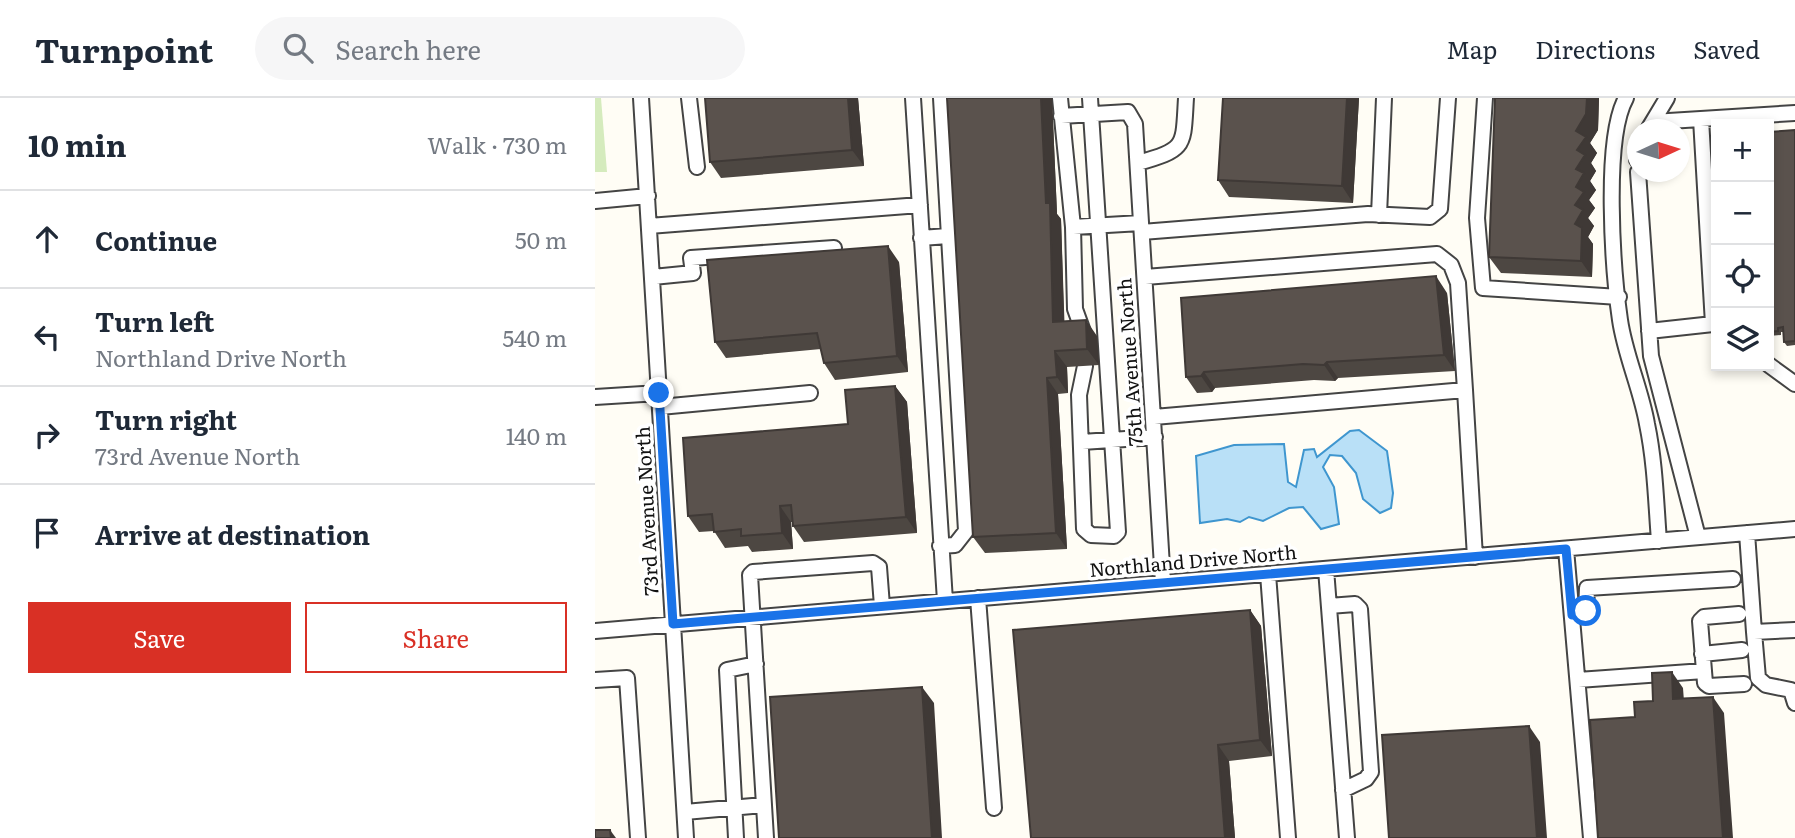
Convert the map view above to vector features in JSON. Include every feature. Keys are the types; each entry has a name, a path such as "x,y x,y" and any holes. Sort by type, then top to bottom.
{"street":[{"name":"73rd Avenue North","path":"641,98 686,838"},
{"path":"689,98 697,167"},
{"path":"913,98 945,601"},
{"path":"940,546 955,545 966,531 941,98"},
{"path":"1060,98 1073,227 1075,309 1084,337"},
{"path":"1086,366 1079,395 1084,529 1091,535 1114,536 1118,532 1114,439 1090,98"},
{"path":"1138,163 1173,153 1184,139 1186,98"},
{"path":"1379,215 1384,98"},
{"path":"1073,227 1141,228 1379,215 1430,217 1440,209 1448,98"},
{"path":"1485,98 1478,218 1483,288 1619,297"},
{"path":"1655,119 1667,98"},
{"path":"1622,101 1611,157 1620,321 1649,433 1659,541"},
{"name":"75th Avenue North","path":"1091,114 1128,112 1135,124 1163,583"},
{"path":"1690,121 1795,113"},
{"path":"1061,116 1091,114"},
{"path":"1701,119 1711,219"},
{"path":"1639,182 1651,356 1698,537"},
{"path":"595,201 648,197"},
{"path":"649,226 920,205"},
{"path":"921,238 949,236"},
{"path":"1713,245 1714,308"},
{"path":"653,277 693,274 691,258 834,248"},
{"path":"1145,277 1437,254 1451,265 1458,283 1475,557"},
{"path":"1649,331 1711,325"},
{"path":"929,357 956,355"},
{"path":"1774,369 1795,384"},
{"path":"1154,417 1465,390"},
{"path":"595,397 660,400 810,393"},
{"path":"1082,442 1155,437"},
{"name":"Northland Drive North","path":"595,631 1795,529"},
{"path":"1747,533 1758,678 1766,685 1791,691 1795,703"},
{"path":"1566,549 1591,838"},
{"path":"766,838 750,575 753,572 873,563 879,567 882,606"},
{"path":"1326,569 1347,838"},
{"path":"1268,574 1288,838"},
{"path":"1572,610 1586,611 1587,588 1733,579"},
{"path":"978,598 994,808"},
{"path":"1329,606 1355,604 1360,609 1371,772 1366,779 1343,790"},
{"path":"1739,614 1704,617 1700,621 1702,654 1705,683 1709,686 1744,684"},
{"path":"1754,632 1795,630"},
{"path":"1702,654 1742,650"},
{"path":"736,838 727,670 756,664"},
{"path":"1578,680 1704,671"},
{"path":"595,680 627,678 638,838"},
{"path":"685,811 764,805"}],"green space":[{"path":"595,98 601,98 607,172 595,172"}],"water":[{"path":"1359,430 1387,451 1393,493 1391,508 1380,513 1363,499 1356,473 1342,456 1330,455 1323,467 1334,487 1339,524 1321,529 1303,507 1289,508 1263,521 1249,517 1240,522 1227,519 1200,523 1196,456 1234,445 1284,444 1288,482 1296,487 1304,450 1314,449 1317,457 1350,431"}],"building":[{"path":"705,98 848,98 852,150 710,162"},
{"path":"947,98 1041,98 1046,203 1050,203 1053,322 1086,320 1087,349 1055,351 1057,377 1047,378 1056,533 973,537"},
{"path":"1223,98 1347,98 1342,186 1218,180"},
{"path":"1495,98 1587,98 1586,114 1576,131 1586,137 1577,150 1585,155 1576,169 1584,173 1576,187 1584,192 1575,205 1583,210 1575,224 1582,228 1581,261 1489,257"},
{"path":"1795,130 1795,341 1784,342 1783,327 1774,331 1774,132"},
{"path":"888,246 897,356 824,363 817,333 715,342 707,260"},
{"path":"1436,276 1444,355 1204,372 1201,376 1186,377 1181,298"},
{"path":"895,386 906,517 793,526 791,505 780,506 782,533 741,536 741,529 714,532 712,514 688,516 683,438 848,424 845,390"},
{"path":"1250,610 1260,740 1218,745 1225,838 1031,838 1013,630"},
{"path":"1672,672 1673,699 1713,697 1723,838 1598,838 1590,720 1635,717 1634,702 1653,701 1652,673"},
{"path":"922,687 932,838 779,838 770,697"},
{"path":"1529,726 1537,838 1389,838 1382,735"},
{"path":"595,830 610,830 611,838 595,838"}],"route":[{"path":"659,393 673,624 1566,549 1572,615 1586,611"}]}
